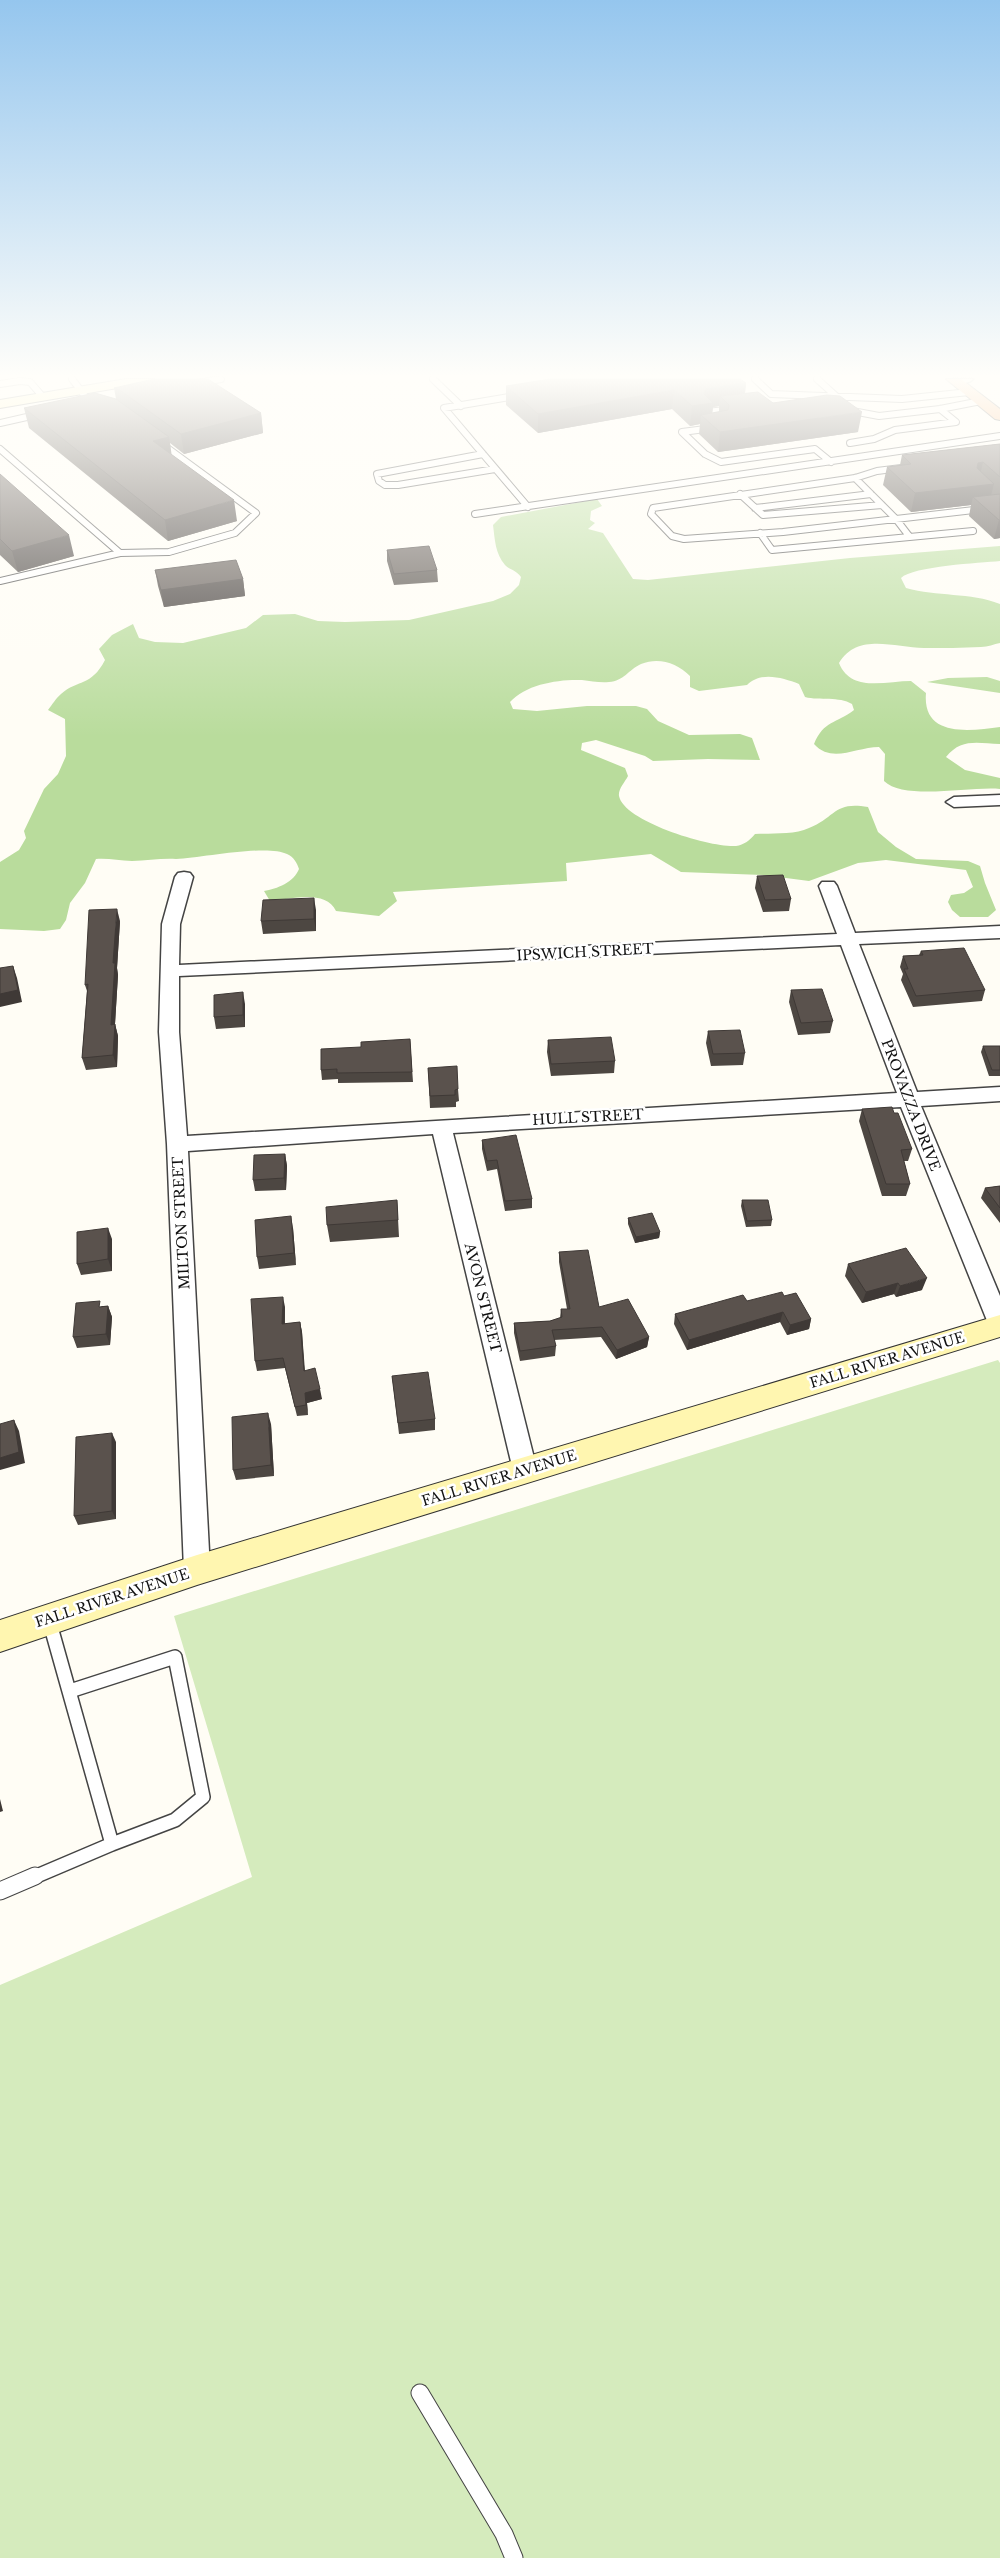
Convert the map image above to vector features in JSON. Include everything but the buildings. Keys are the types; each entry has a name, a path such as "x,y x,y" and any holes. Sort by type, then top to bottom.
{"main road":[{"name":"FALL RIVER AVENUE","path":"0,1636 48,1618 197,1570 1000,1324"}],"street":[{"path":"954,802 1000,800"},
{"name":"MILTON STREET","path":"184,877 170,924 169,1032 177,1144 197,1570"},
{"name":"PROVAZZA DRIVE","path":"828,886 855,962 909,1098 915,1119 1000,1324"},
{"name":"IPSWICH STREET","path":"169,971 484,958 848,938 1000,932"},
{"name":"HULL STREET","path":"177,1144 441,1126 1000,1094"},
{"name":"AVON STREET","path":"441,1126 525,1470"}],"lane":[{"path":"57,498 120,553"},
{"path":"0,574 3,580 120,553 169,552 235,533 256,514 235,498"},
{"path":"521,498 528,507"},
{"path":"475,514 585,498"},
{"path":"713,498 653,508 651,514 672,536 684,538 760,533 1000,507"},
{"path":"745,498 762,516 882,505"},
{"path":"755,508 835,498"},
{"path":"875,498 896,519 909,536"},
{"path":"994,501 1000,507"},
{"path":"760,533 772,550 973,531"},
{"path":"48,1618 112,1844"},
{"path":"0,1891 175,1820 204,1797 175,1657 70,1691"},
{"path":"420,2393 504,2534 514,2558"}],"green space":[{"path":"597,499 602,506 591,511 590,520 595,523 588,529 603,533 633,579 648,580 850,558 1000,546 1000,561 932,568 908,574 901,578 906,588 930,593 989,600 1000,604 1000,643 984,647 952,648 867,645 847,653 839,663 845,672 860,682 911,681 926,693 927,708 932,718 940,725 962,730 1000,727 1000,744 964,744 946,757 965,770 1000,778 1000,789 922,792 894,787 884,781 885,754 879,747 836,754 821,750 814,744 826,726 854,710 852,704 835,699 805,697 799,684 779,678 765,677 759,678 747,685 699,691 690,687 690,676 685,671 667,662 654,661 641,664 618,680 602,682 573,680 543,684 525,691 510,702 513,709 537,711 587,706 636,706 647,709 658,721 689,735 740,734 752,738 760,760 653,761 645,756 596,740 582,743 581,750 625,768 628,776 619,796 624,806 636,815 670,832 708,843 736,846 747,842 755,834 790,833 803,830 818,824 836,811 848,806 868,807 878,832 896,847 916,859 968,861 980,866 996,910 988,917 960,917 952,910 948,902 951,895 964,893 973,887 966,870 886,860 858,863 809,881 763,875 681,872 651,854 566,863 567,881 393,892 397,901 379,916 336,911 331,904 316,898 297,897 270,901 264,891 274,889 289,881 297,874 299,869 295,860 289,855 278,851 265,850 176,859 132,861 96,859 85,883 70,903 66,920 60,929 44,931 0,929 0,862 19,850 26,838 24,831 44,789 58,774 66,756 65,719 48,710 67,689 95,675 105,660 99,649 112,635 133,624 139,638 155,642 183,643 246,628 263,615 295,614 318,621 345,622 409,620 493,601 510,594 519,585 521,577 505,565 497,551 493,525 501,517"},
{"path":"987,677 1000,681 1000,693 927,682 948,678"},
{"path":"998,1360 1000,1363 1000,2558 0,2558 0,1985 252,1877 174,1616"}]}
